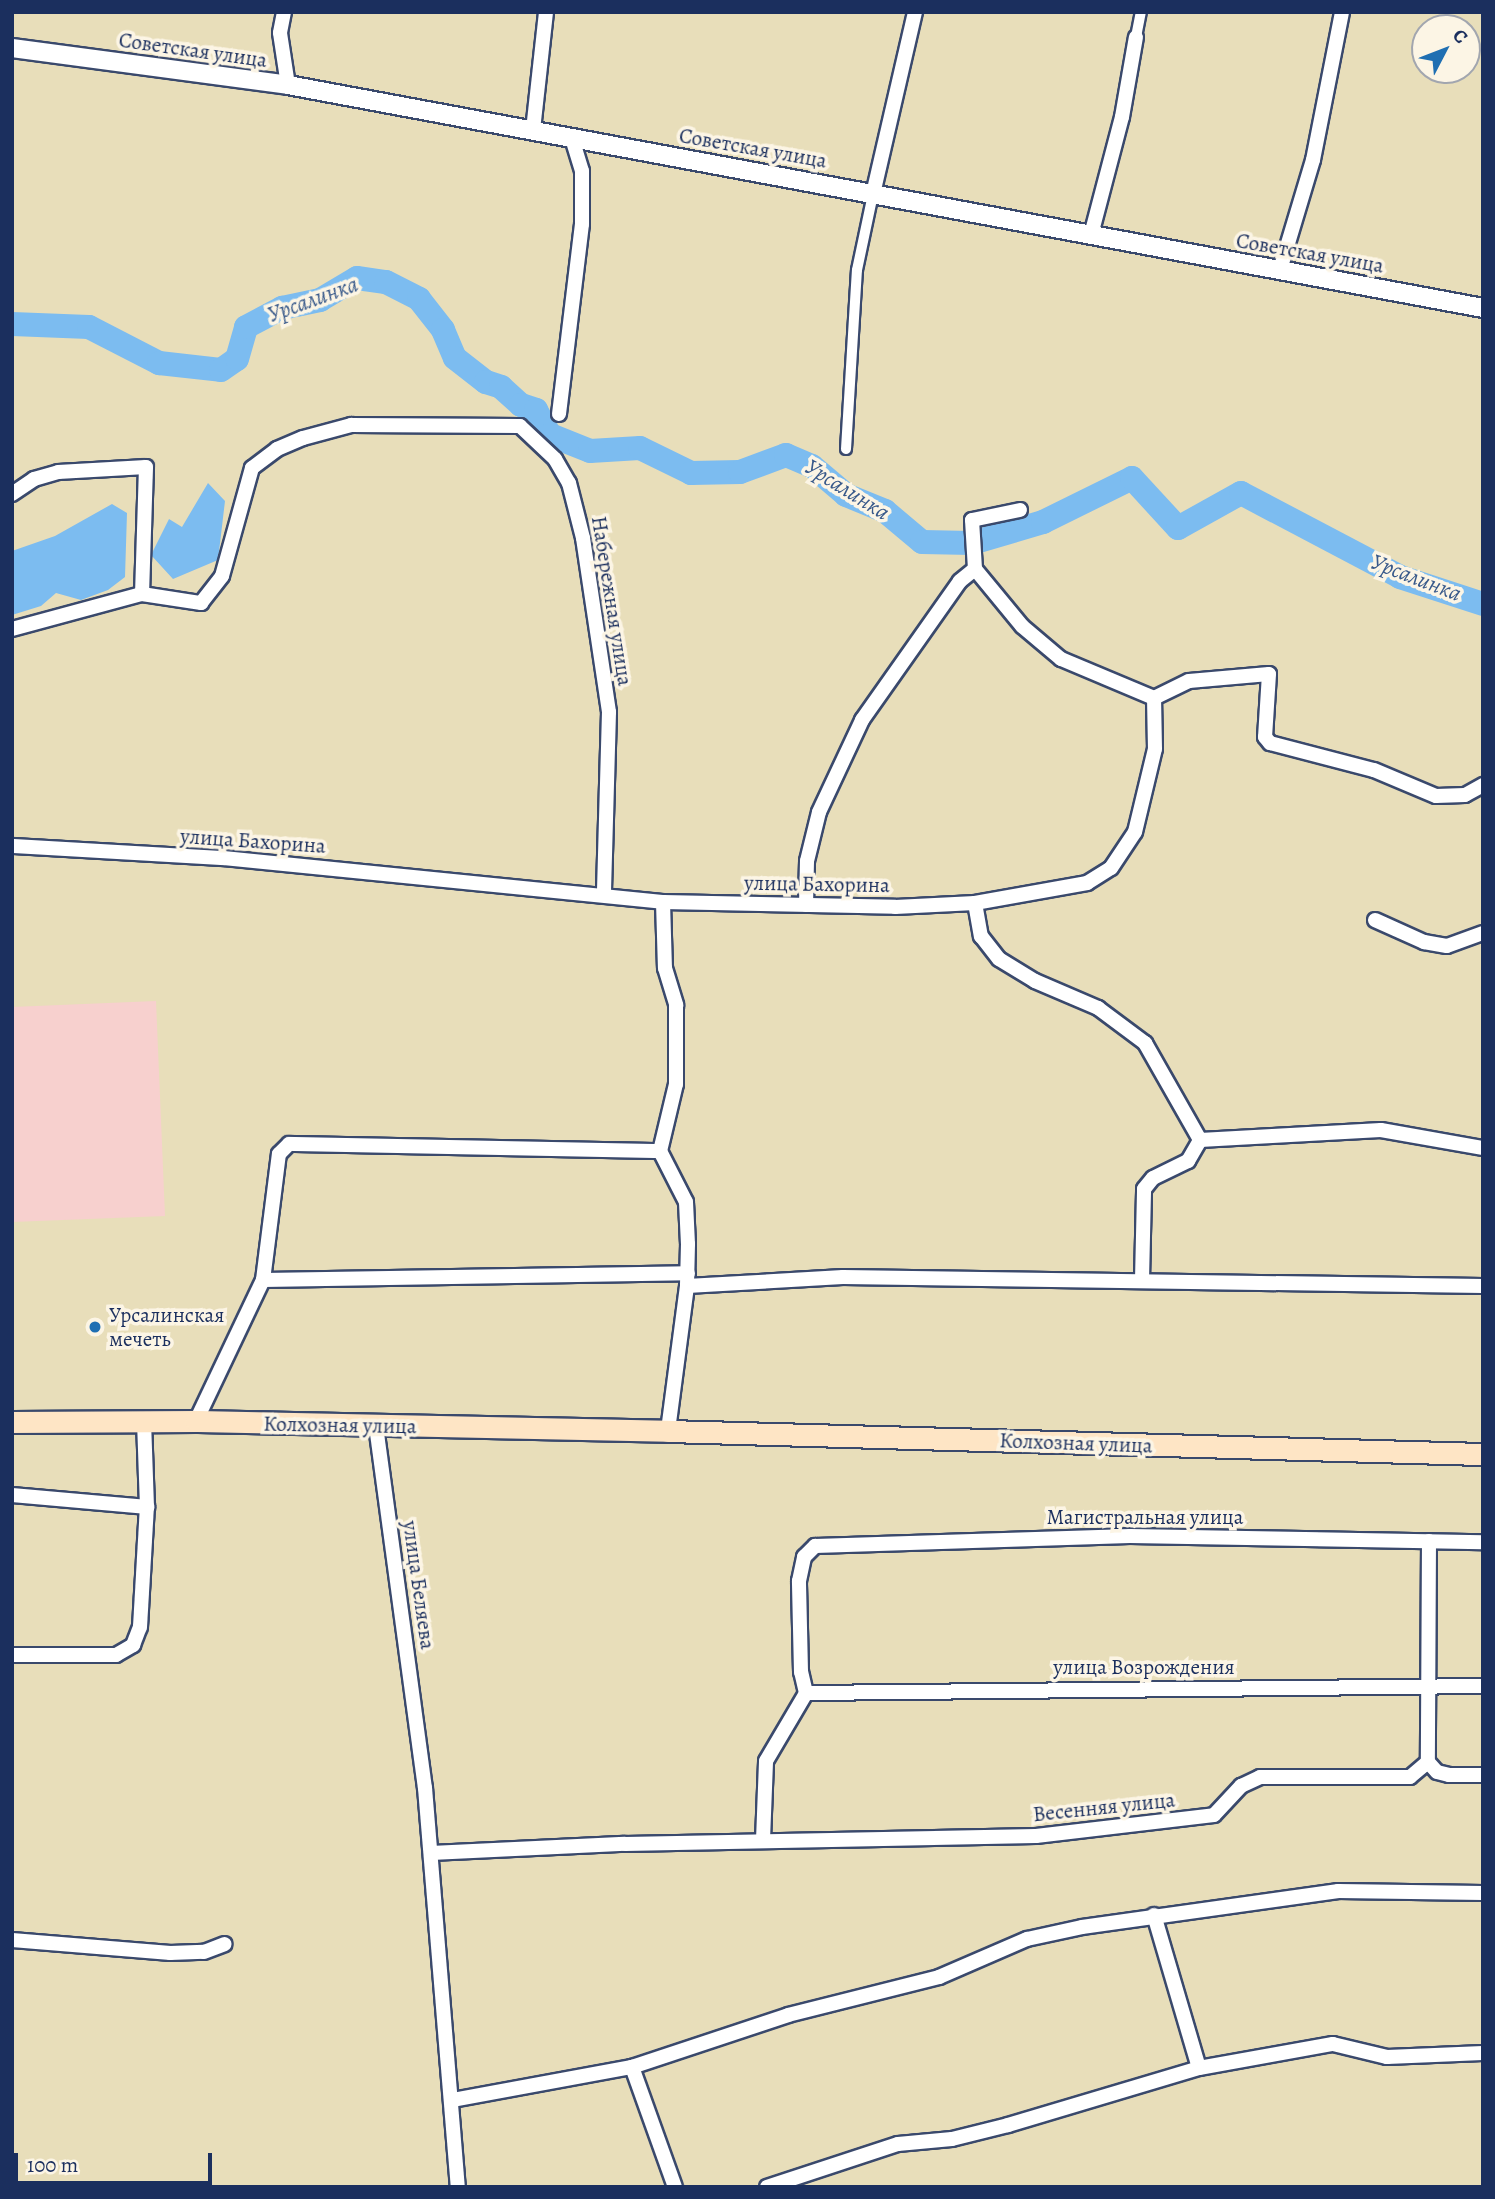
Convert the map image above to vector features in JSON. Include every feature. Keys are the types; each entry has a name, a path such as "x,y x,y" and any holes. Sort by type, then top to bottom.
{"main road":[{"name":"Колхозная улица","path":"12,1422 196,1421 668,1431 1483,1454"}],"street":[{"path":"284,12 280,33 288,85"},
{"path":"533,130 546,12"},
{"path":"846,449 857,270 915,12"},
{"path":"1091,235 1122,117 1141,12"},
{"path":"1280,270 1313,160 1342,12"},
{"name":"Советская улица","path":"12,48 288,85 1483,308"},
{"path":"559,414 582,224 582,171 572,138"},
{"name":"Набережная улица","path":"142,594 201,603 214,590 233,546 252,468 277,449 351,425 520,426 538,439 569,483 583,537 609,712 604,894"},
{"path":"12,494 34,479 58,472 146,467 142,594 103,607 62,612 12,629"},
{"path":"1020,510 972,520 975,569 1022,626 1061,659 1154,698 1189,681 1269,674 1265,737 1269,743 1374,770 1436,796 1465,795 1483,785"},
{"path":"806,905 807,861 819,812 862,720 960,581 975,569"},
{"name":"улица Бахорина","path":"12,846 223,858 663,902 895,907 975,903 1087,883 1111,868 1138,820 1155,749 1154,698"},
{"path":"663,902 665,968 676,1005 676,1084 660,1151 686,1202 688,1280 668,1431"},
{"path":"975,903 981,936 999,959 1035,981 1098,1008 1144,1043 1200,1140"},
{"path":"1375,920 1424,942 1447,946 1483,933"},
{"path":"1200,1140 1381,1130 1483,1148"},
{"path":"1142,1280 1144,1189 1153,1178 1188,1161 1200,1140"},
{"path":"196,1421 263,1280 279,1154 289,1144 660,1151"},
{"path":"263,1280 688,1280 844,1277 1483,1286"},
{"path":"12,1655 117,1655 133,1645 140,1628 147,1507 144,1422"},
{"name":"улица Беляева","path":"376,1426 420,1749 458,2187"},
{"path":"12,1495 147,1507"},
{"name":"Магистральная улица","path":"806,1693 801,1672 799,1581 808,1550 840,1542 1116,1537 1483,1542"},
{"path":"1429,1541 1428,1762 1437,1772 1449,1775 1483,1775"},
{"name":"улица Возрождения","path":"806,1693 1483,1686"},
{"path":"763,1840 766,1762 806,1693"},
{"name":"Весенняя улица","path":"431,1853 763,1840 1036,1836 1120,1829 1214,1815 1241,1786 1260,1777 1410,1777 1428,1762"},
{"path":"452,2100 632,2067 788,2015 939,1977 1027,1939 1154,1915 1338,1892 1483,1893"},
{"path":"1154,1915 1199,2068"},
{"path":"12,1940 170,1953 204,1952 225,1944"},
{"path":"767,2187 898,2144 952,2139 1008,2125 1199,2068 1333,2044 1387,2057 1483,2053"},
{"path":"632,2067 675,2187"}],"shaded area":[{"path":"156,1001 165,1216 12,1222 12,1007"}],"water":[{"path":"208,483 225,501 218,560 173,579 151,555 169,519 182,527"},
{"path":"112,504 127,513 125,577 108,590 81,600 56,593 41,606 12,615 12,551 55,536"}],"waterway":[{"name":"Урсалинка","path":"12,324 89,327 159,363 221,370 237,359 246,327 282,308 320,300 357,278 386,282 419,299 443,330 455,358 486,382 501,387 521,405 536,410 550,435 590,451 640,448 691,473 740,472 786,455 812,466 846,495 885,511 922,542 972,543 1043,522 1132,478 1178,528 1241,493 1400,577 1483,604"}],"place":[{"name":"Урсалинская мечеть","path":"95,1327"}]}
